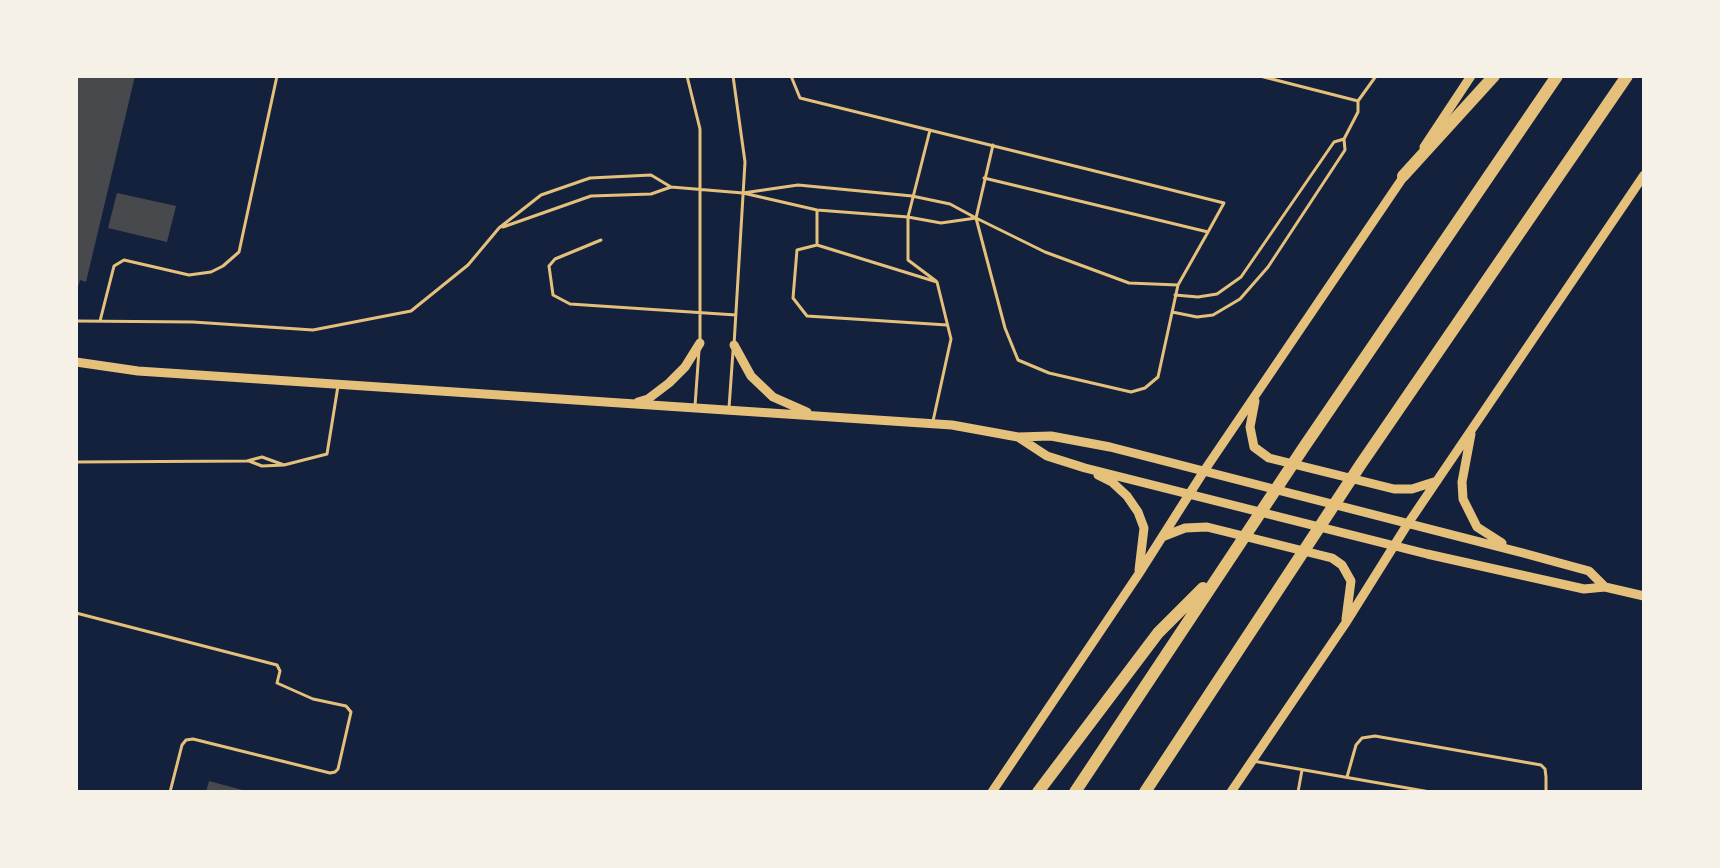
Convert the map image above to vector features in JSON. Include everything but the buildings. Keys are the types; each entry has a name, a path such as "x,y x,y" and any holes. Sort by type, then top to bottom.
{"highway":[{"path":"1403,176 1494,76"},
{"path":"1075,792 1304,447 1557,76"},
{"path":"1145,792 1361,464 1627,76"},
{"path":"1038,792 1158,633 1223,568"}],"main road":[{"path":"992,792 1138,575 1204,471 1471,76"},
{"path":"1231,792 1345,624 1407,525 1472,429 1640,188 1644,175"},
{"path":"632,404 648,399 669,383 685,367 700,343"},
{"path":"734,345 751,376 773,398 814,416"},
{"path":"76,362 138,372 952,424 1018,437 1051,436 1110,447 1523,553 1589,571 1605,587"},
{"path":"1256,396 1250,427 1254,447 1269,458 1394,489 1412,489 1437,481"},
{"path":"1472,429 1462,482 1464,504 1477,527 1493,539 1523,553"},
{"path":"1018,437 1047,456 1085,468 1394,546 1584,589 1605,587 1644,596"},
{"path":"1085,468 1112,482 1127,496 1138,512 1144,528 1138,575"},
{"path":"1162,537 1185,528 1207,527 1332,558 1342,565 1351,581 1345,624"}],"lane":[{"path":"100,321 114,266 124,260 189,274 211,272 224,266 239,252 277,76"},
{"path":"687,76 700,129 700,343 695,406"},
{"path":"729,409 745,162 733,76"},
{"path":"791,76 800,98 993,145 1224,203 1178,285 1158,377 1145,388 1131,392 1048,373 1018,360 1005,328 976,218 993,145"},
{"path":"1260,76 1358,101"},
{"path":"1172,312 1197,317 1213,315 1240,299 1268,267 1345,150 1344,139 1358,112 1358,101 1376,76"},
{"path":"930,130 908,217 908,260 937,282 951,339 932,423"},
{"path":"1176,295 1198,297 1217,294 1241,277 1334,142 1344,139"},
{"path":"76,321 193,322 314,330 411,311 468,265 499,228 541,195 590,178 651,175 671,187"},
{"path":"984,178 1208,232"},
{"path":"743,193 798,185 912,196 950,204 1046,252 1129,283 1178,285"},
{"path":"499,228 591,196 651,194 671,187 743,193 817,210 941,222 976,218"},
{"path":"817,210 817,245"},
{"path":"601,240 555,259 549,266 553,295 570,303 736,315"},
{"path":"937,282 817,245 797,250 793,298 807,316 947,325"},
{"path":"248,461 261,466 284,465 327,454 338,384"},
{"path":"76,462 248,461 262,457 284,465"},
{"path":"76,613 277,665 280,671 277,683 313,699 346,706 351,712 343,749 335,772 330,773 193,739 186,740 182,745 170,792"},
{"path":"1347,777 1356,745 1362,738 1375,736 1541,765 1545,769 1546,792"},
{"path":"1251,760 1430,792"},
{"path":"1298,792 1303,769"}]}
